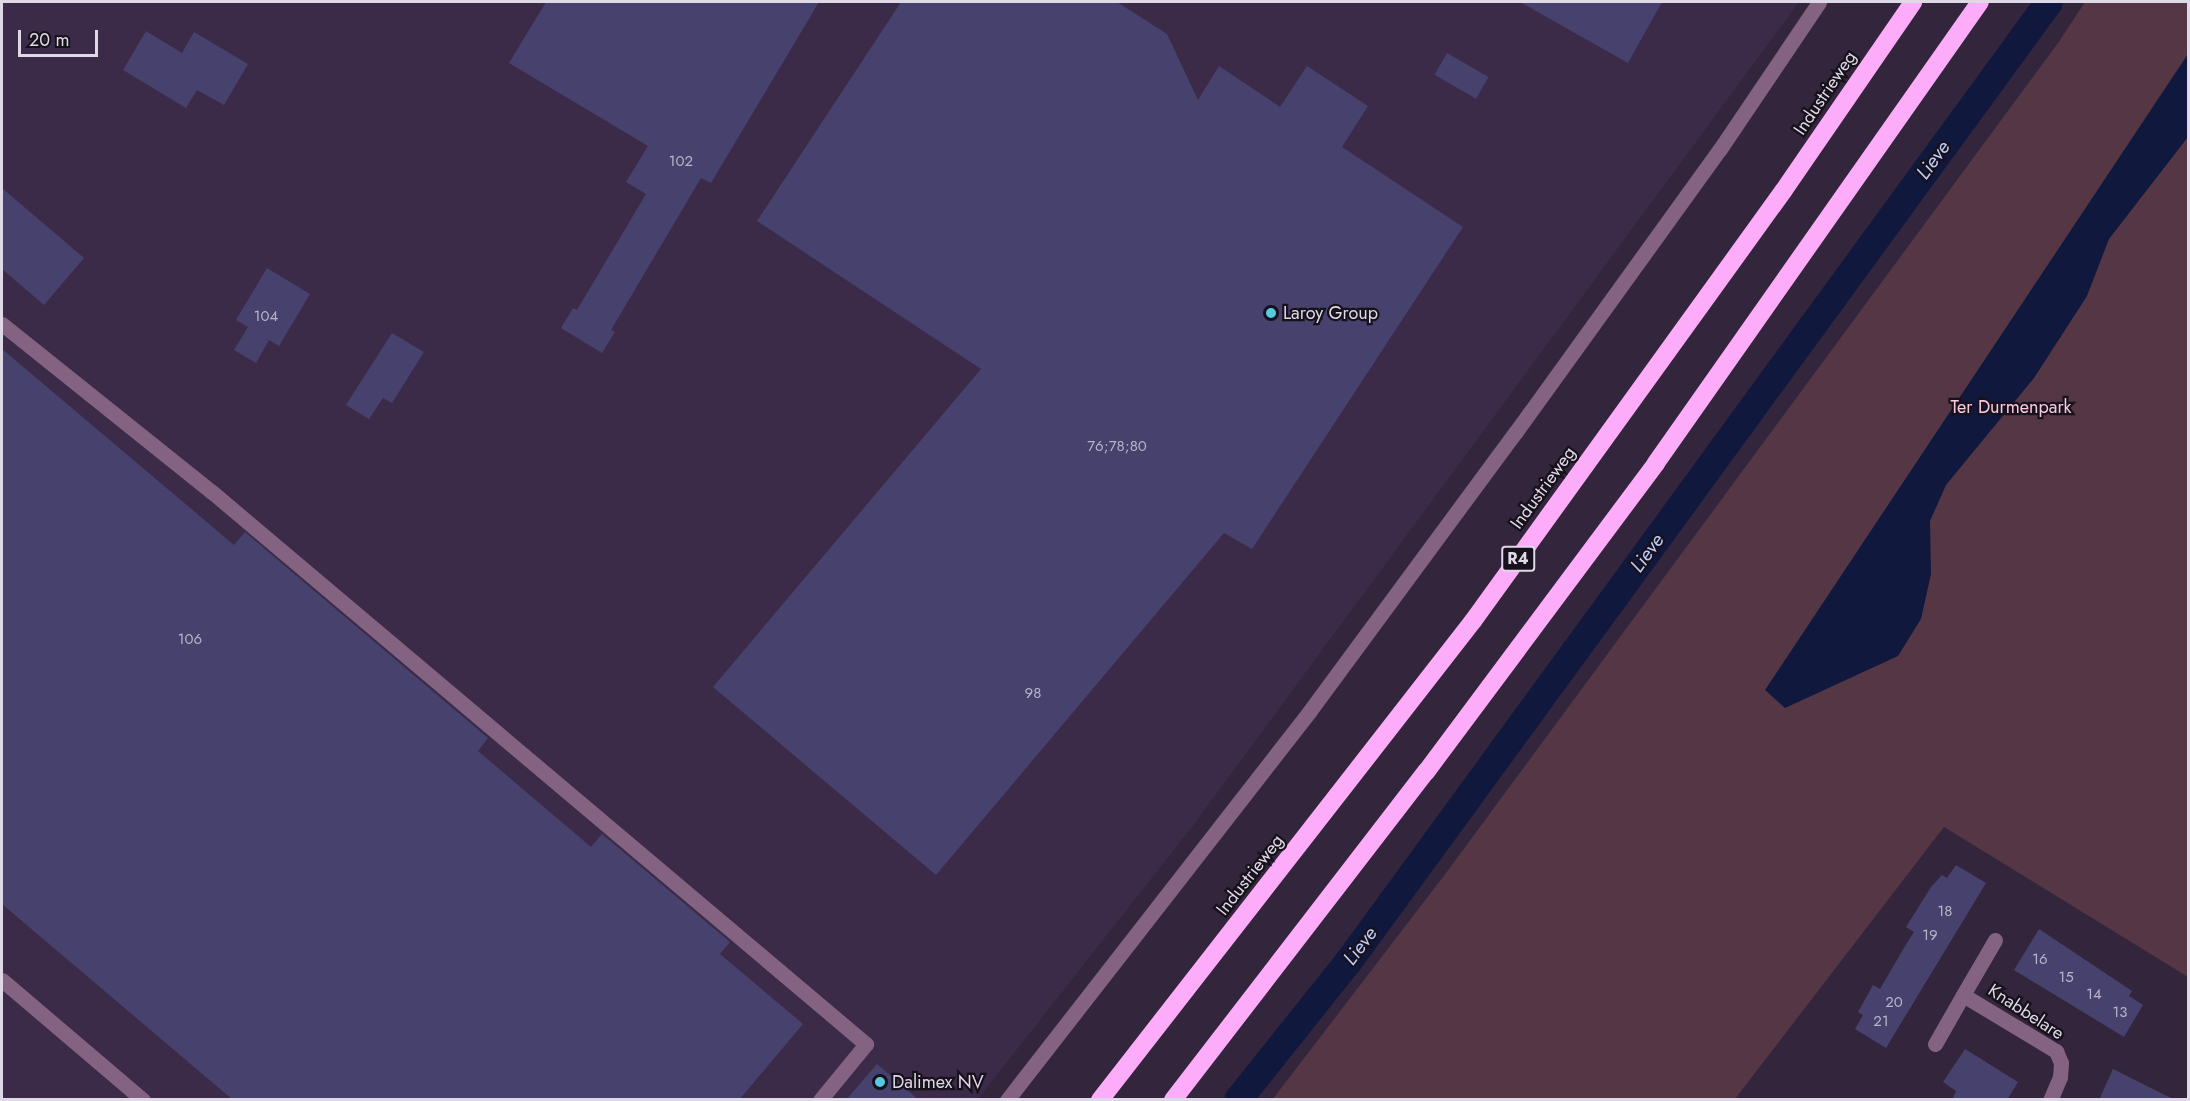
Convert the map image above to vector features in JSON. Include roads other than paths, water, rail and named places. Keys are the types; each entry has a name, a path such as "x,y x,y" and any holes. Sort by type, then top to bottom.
{"highway":[{"name":"Industrieweg","path":"1100,1100 1473,621 1784,190 1913,2"},
{"path":"1173,1100 1426,772 1656,463 1980,2"}],"street":[{"path":"1007,1100 1302,721 1515,433 1719,149 1819,2"},
{"path":"2,324 213,492 866,1044 820,1100"},
{"name":"Knabbelare","path":"1935,1044 1995,940"},
{"path":"2,980 144,1100"},
{"name":"Knabbelare","path":"1963,995 2056,1051 2061,1064 2060,1077 2050,1100"}],"water":[{"path":"2188,54 2188,137 2109,239 2087,296 2034,378 1946,485 1930,521 1931,574 1921,619 1898,656 1785,708 1765,690"}],"waterway":[{"name":"Lieve","path":"1238,1100 1349,961 2049,2"}],"place":[{"name":"Laroy Group","path":"1271,313"},
{"name":"Dalimex NV","path":"880,1082"}],"park label":[{"name":"Ter Durmenpark","path":"2011,407"}]}
